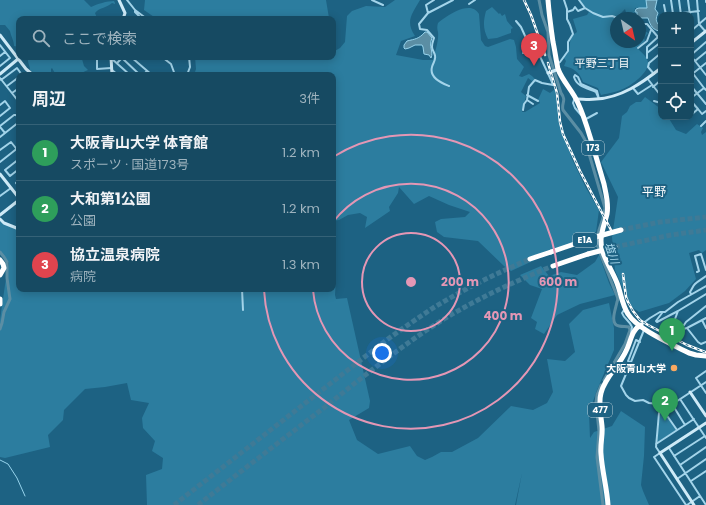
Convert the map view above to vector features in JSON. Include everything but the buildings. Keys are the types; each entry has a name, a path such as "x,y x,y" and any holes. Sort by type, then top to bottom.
{"highway":[{"name":"173","path":"549,0 558,63 556,70 565,79 577,99 585,118 608,194 610,206 604,230 603,245 622,289 627,308 641,327"},
{"name":"173","path":"585,118 607,199 607,213 601,240 602,248 617,284 625,309 629,316 641,327 689,353 706,355"},
{"name":"E1A","path":"530,259 620,230"},
{"name":"E1A","path":"553,266 588,254 615,247"},
{"path":"0,260 4,268 0,276"},
{"path":"0,299 0,304"},
{"name":"477","path":"608,505 600,452 602,432 600,412 601,393 634,339 634,330 641,327"}],"street":[{"path":"119,0 125,13 124,16"},
{"path":"127,0 139,16"},
{"path":"372,0 383,5"},
{"path":"428,13 426,5 434,0"},
{"path":"449,86 437,80 432,74 432,67 436,57 432,47 434,38 427,30 420,29 419,24 428,13 453,0"},
{"path":"469,4 475,0"},
{"path":"558,63 568,51 568,42 573,34 566,19 567,9 564,0"},
{"path":"579,0 584,8 593,13 603,17 610,16"},
{"path":"671,0 673,12"},
{"path":"679,0 681,12"},
{"path":"688,0 690,12"},
{"path":"694,41 706,31 699,24 697,0"},
{"path":"664,5 665,12"},
{"path":"567,12 573,10 575,7 578,11 584,8"},
{"path":"135,10 142,16"},
{"path":"694,12 698,11"},
{"path":"694,28 706,18"},
{"path":"516,21 521,27 524,36 537,50 553,85 535,80 529,87 527,100 524,104 524,110"},
{"path":"646,24 658,36"},
{"path":"646,42 651,30"},
{"path":"0,35 16,56"},
{"path":"647,58 647,47 658,39"},
{"path":"0,66 10,58 0,44 4,40"},
{"path":"523,53 523,49 530,42"},
{"path":"694,53 706,42"},
{"path":"647,53 658,44"},
{"path":"0,56 5,52"},
{"path":"706,52 695,61 706,73"},
{"path":"654,74 648,67 649,63 658,56"},
{"path":"0,74 17,60"},
{"path":"19,60 30,72"},
{"path":"97,60 97,69 112,69"},
{"path":"111,60 112,69 115,72"},
{"path":"113,60 127,72"},
{"path":"125,60 136,71"},
{"path":"134,60 147,71"},
{"path":"166,60 171,64 174,72"},
{"path":"188,72 190,67 189,60"},
{"path":"694,72 706,63"},
{"path":"16,98 1,79 17,68 20,72"},
{"path":"548,73 556,70"},
{"path":"577,99 599,99 626,92 658,71"},
{"path":"575,75 578,77 581,84 597,91 599,99 596,92 580,85 574,79 575,75"},
{"path":"694,75 705,89 694,97"},
{"path":"647,78 658,93"},
{"path":"7,86 16,79"},
{"path":"633,88 638,94 658,82"},
{"path":"12,93 16,90"},
{"path":"694,90 706,104"},
{"path":"527,95 538,101"},
{"path":"527,100 532,103 530,106"},
{"path":"0,105 5,101 10,108 0,116"},
{"path":"654,101 658,102"},
{"path":"694,104 702,114 706,111"},
{"path":"694,113 698,110"},
{"path":"585,118 597,113"},
{"path":"5,133 0,126 16,115"},
{"path":"701,126 706,121"},
{"path":"0,137 16,124"},
{"path":"0,150 11,142 16,149 0,162"},
{"path":"16,161 5,170 10,176 16,171"},
{"path":"0,174 16,195"},
{"path":"0,196 11,188"},
{"path":"0,215 16,202"},
{"path":"0,219 4,223 16,228"},
{"path":"696,272 699,271 695,256 701,254 706,269"},
{"path":"691,294 690,292 694,285 706,276"},
{"path":"668,402 659,404 649,403 643,400 635,401 626,395 621,386 640,342 641,327 650,318 660,312 665,312 691,294 706,286"},
{"path":"242,292 243,310"},
{"path":"662,312 656,321 657,322 706,294"},
{"path":"682,328 686,322 706,306"},
{"path":"624,356 632,327 624,318 623,311 625,309"},
{"path":"675,324 678,311"},
{"path":"668,324 675,324 683,329 706,318"},
{"path":"702,320 706,328"},
{"path":"687,328 698,342 701,344 706,342"},
{"path":"631,362 628,361 634,339 640,342"},
{"path":"706,371 696,378 706,393"},
{"path":"693,503 656,447 659,413 706,382"},
{"path":"690,392 706,416"},
{"path":"674,456 705,437 680,399"},
{"path":"672,404 685,425"},
{"path":"663,410 676,430"},
{"path":"656,444 694,419"},
{"path":"700,496 693,503 687,505 654,457 706,423"},
{"path":"680,465 706,447"},
{"path":"669,448 706,505"},
{"path":"677,478 706,459"},
{"path":"691,481 706,471"}],"shaded area":[{"path":"0,0 84,0 91,7 111,1 114,1 115,3 112,3 99,10 95,13 96,16 16,16 16,46 14,46 10,31 5,25 0,25"},
{"path":"145,0 326,0 329,16 153,16 144,10"},
{"path":"395,0 420,0 412,14 410,22 410,26 415,36 401,41 396,55 423,60 433,60 438,39 438,23 454,12 468,8 476,10 479,14 481,40 485,46 488,47 510,39 514,40 517,59 524,67 519,76 522,77 529,74 535,79 532,81 528,78 521,92 526,96 522,112 525,112 540,103 538,100 543,89 550,93 555,89 559,115 572,159 599,210 596,232 511,271 478,241 444,237 437,232 435,222 441,219 465,217 470,212 429,196 414,204 399,187 398,193 389,207 390,211 365,228 367,217 360,213 348,215 336,220 336,72 195,72 195,60 336,60 336,50 345,42 347,16 352,11 366,6 385,7"},
{"path":"580,0 646,0 647,9 635,8 635,12 626,12 625,9 622,12 610,12 610,48 637,48 647,59 648,67 640,78 628,86 601,95 598,88 583,82 576,71 564,66 566,61 564,58 568,54 571,39 577,32 573,19 587,15 589,12"},
{"path":"646,0 657,0 655,9 658,13 656,21 658,24 658,30 652,27 648,18 646,18 646,12 635,12 636,9 639,8 647,8"},
{"path":"492,7 502,16 505,14 507,21 513,28 511,29 511,33 497,38 488,39 484,29 484,19 486,11"},
{"path":"427,32 432,38 431,58 429,55 424,54 422,45 404,48 407,41 419,37"},
{"path":"82,60 84,66 88,70 83,72 54,72 52,68 51,72 32,72 30,70 28,61"},
{"path":"645,97 658,107 658,120 670,120 676,130 686,134 697,124 703,128 701,132 702,135 706,132 706,250 702,253 699,250 689,253 696,279 685,291 669,303 639,312 630,306 615,270 612,237 618,197 601,162 619,138 622,116 627,112 630,106 636,102 641,102"},
{"path":"0,220 16,228 16,292 335,292 336,299 347,298 370,401 369,408 349,420 357,440 378,454 410,446 417,456 425,460 441,452 452,452 478,438 511,406 533,410 547,403 553,392 547,359 565,361 575,352 569,324 583,310 609,303 614,328 614,350 589,413 590,438 594,432 612,426 621,411 645,427 641,485 649,505 516,505 522,473 515,505 147,505 146,475 162,469 163,458 152,451 155,441 143,428 142,418 149,403 131,400 127,383 85,389 64,410 63,420 48,435 50,447 5,458 0,457 0,320 9,263 0,251"},
{"path":"599,255 615,295 580,304 557,315 544,334 535,329 537,322 531,318 542,289 530,285 520,275 541,266 549,276 561,272 577,275 595,262"},
{"path":"663,411 676,430 658,442 660,413"}],"waterway":[{"name":"塩川","path":"539,0 548,32 549,55 564,98 563,110 585,140 605,208 597,243 618,298 614,322 616,325 629,327 630,330 625,344 604,380"},
{"path":"0,252 7,262 7,278 10,299 4,312 0,329"},
{"name":"塩川","path":"601,385 596,403 599,431 597,457 603,505"},
{"path":"0,460 8,464 17,478 25,496"}],"tunnel":[{"path":"621,230 660,222 706,217"},
{"path":"615,247 671,235 706,230"},
{"path":"174,505 406,326 457,294 530,259"},
{"path":"198,505 413,339 457,311 511,284 553,266"}],"railway":[{"path":"524,0 545,55"},
{"path":"548,63 557,93 560,122 563,134 580,171 611,230"},
{"path":"623,274 626,297 633,311 640,320 687,345 705,352"}],"place":[{"name":"協立温泉病院","path":"534,66"},
{"name":"大阪青山大学 体育館","path":"672,351"},
{"name":"大阪青山大学","path":"674,368"},
{"name":"大和第1公園","path":"665,421"}],"district":[{"name":"平野三丁目","path":"602,63"},
{"name":"平野","path":"654,192"}]}
